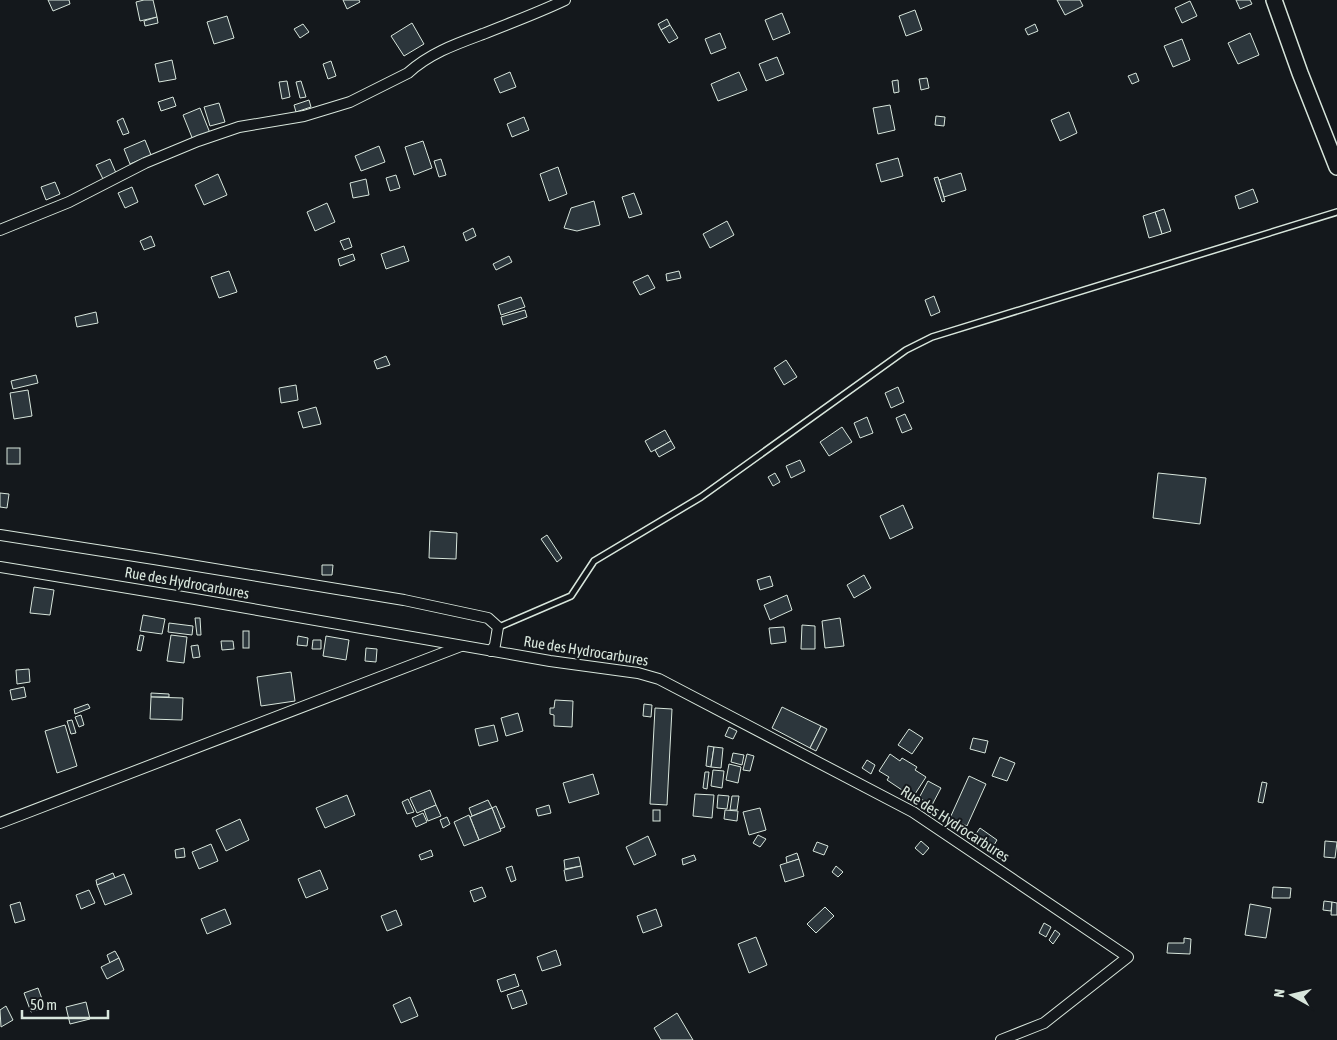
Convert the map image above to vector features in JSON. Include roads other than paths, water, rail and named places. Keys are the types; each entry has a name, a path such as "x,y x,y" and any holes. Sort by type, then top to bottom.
{"street":[{"path":"0,230 69,202 145,163 206,138 239,127 304,116 350,102 408,73 435,53 542,11 564,0"},
{"path":"1274,0 1300,74 1337,167"},
{"path":"0,536 154,558 404,600 488,618 498,627 495,645 491,651"},
{"name":"Rue des Hydrocarbures","path":"0,567 491,651 638,673 659,679 913,812 1128,957 1044,1023 1001,1040"},
{"path":"0,823 462,646"}],"lane":[{"path":"498,627 571,596 594,561 700,497 906,350 932,337 1337,212"}]}
